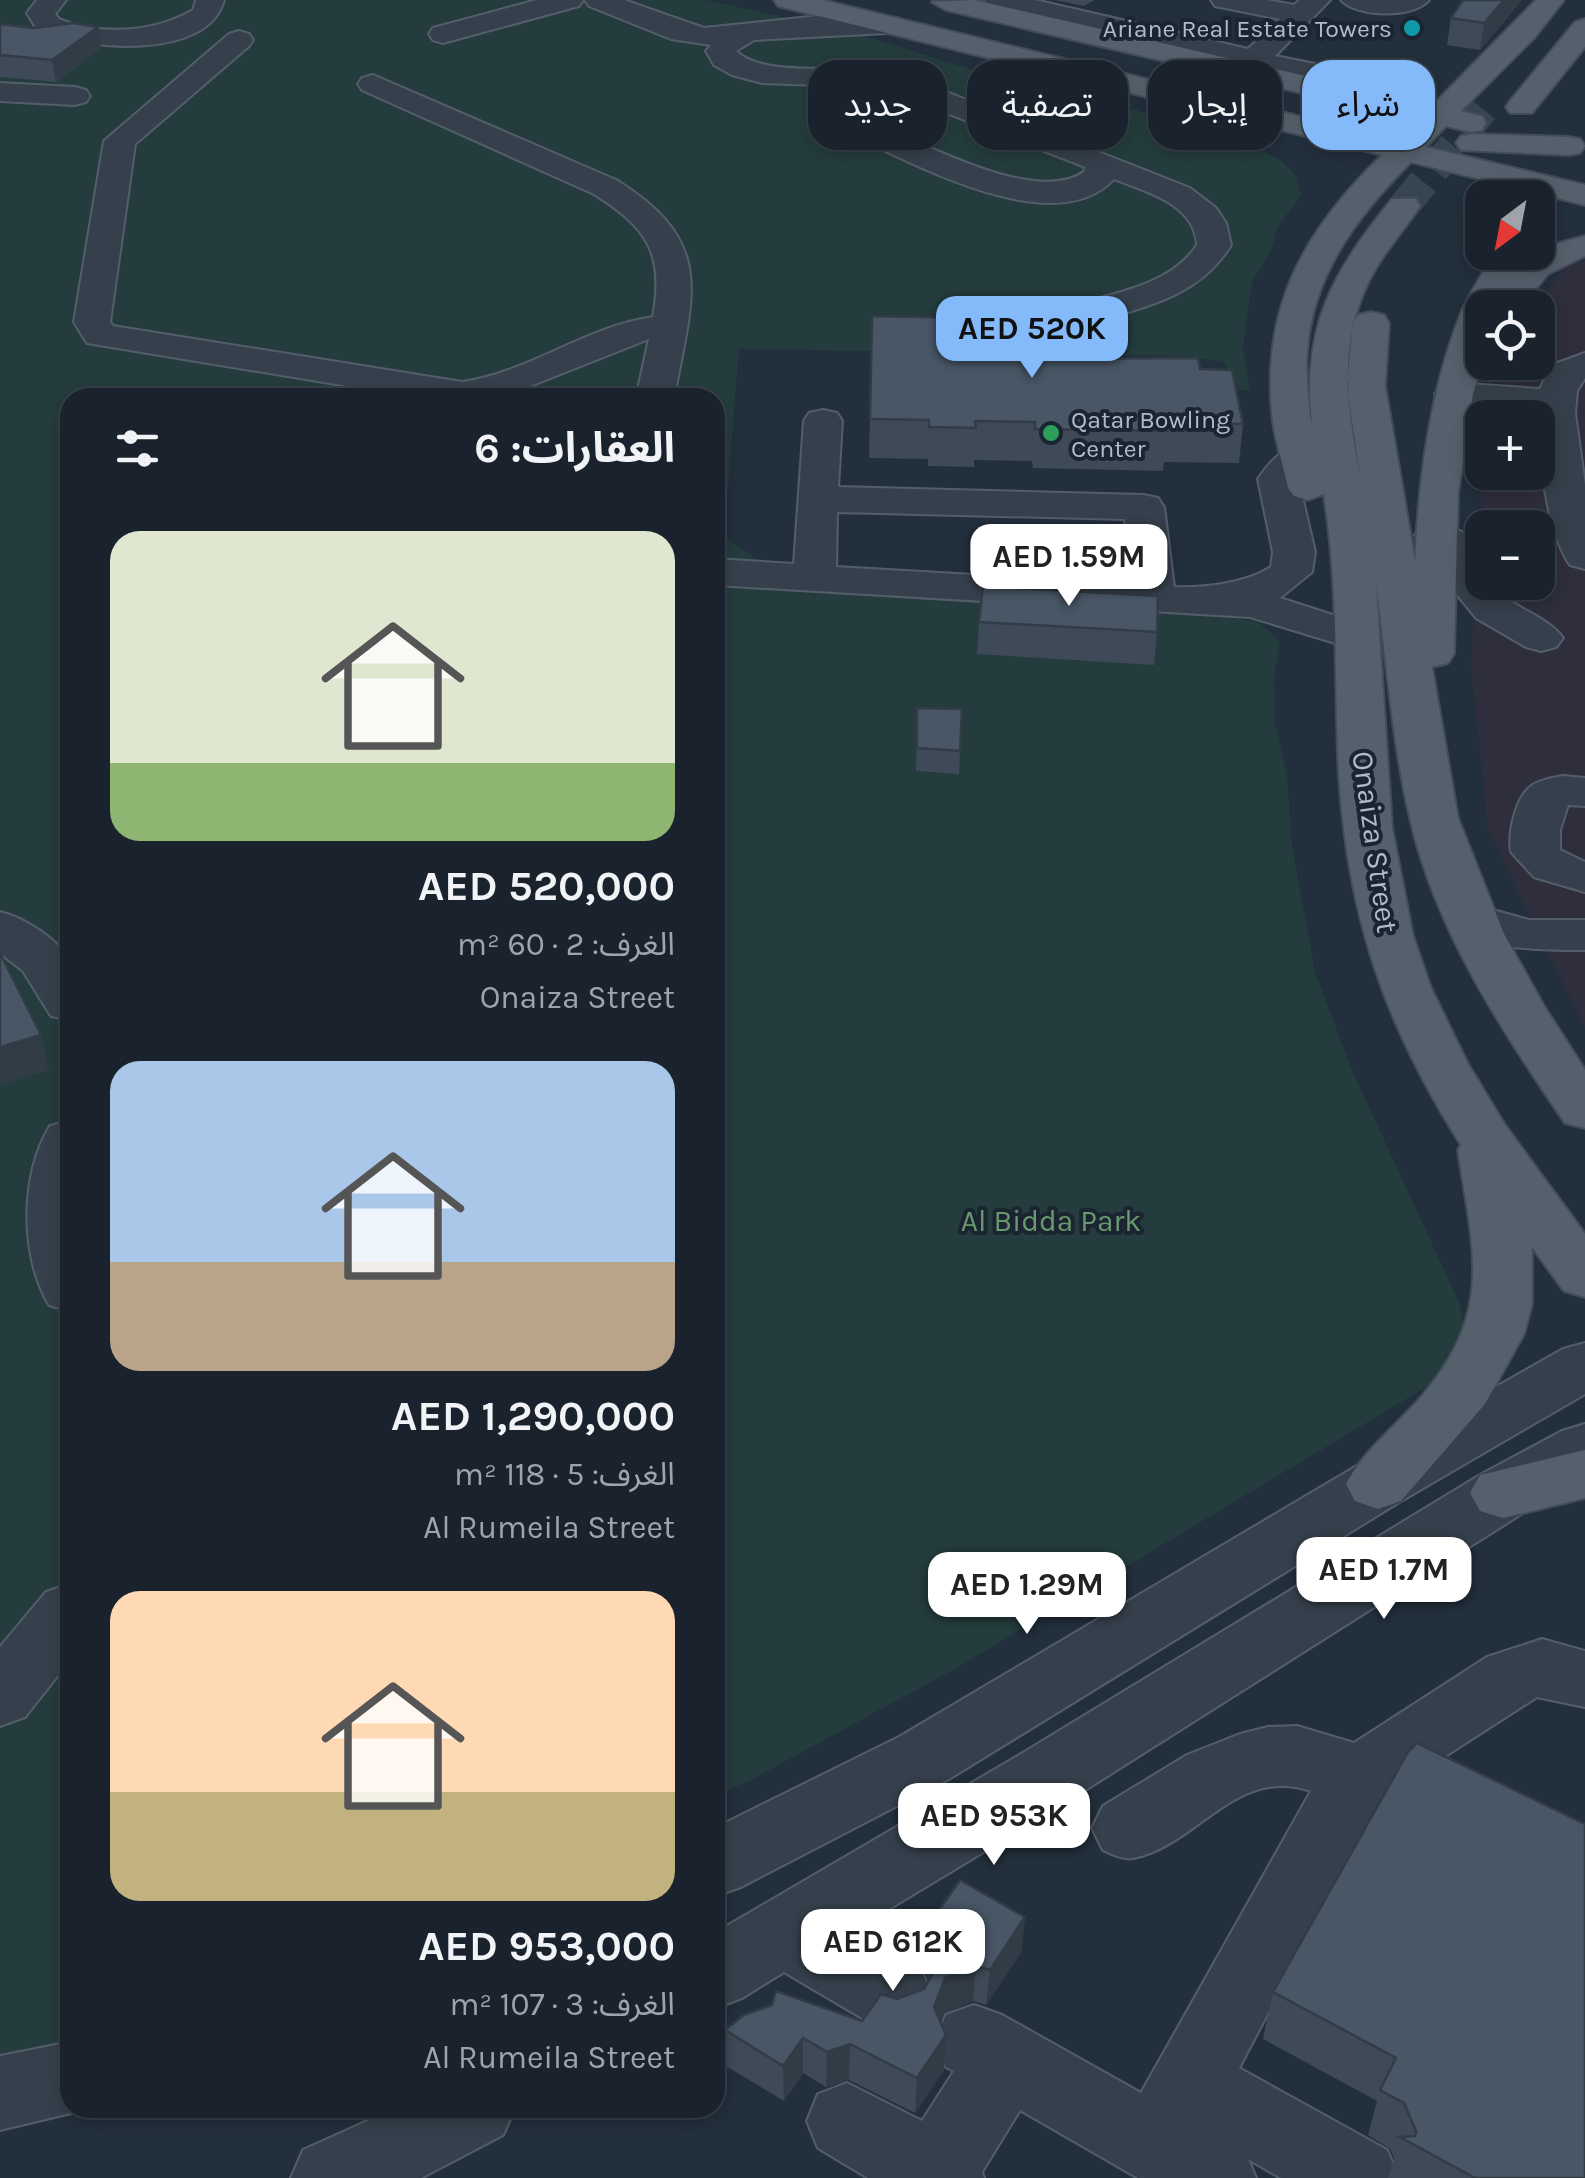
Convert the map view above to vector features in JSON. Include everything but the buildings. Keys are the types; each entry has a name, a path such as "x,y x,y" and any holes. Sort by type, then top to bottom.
{"main road":[{"path":"788,0 1026,60"},
{"path":"856,0 1302,106"},
{"path":"941,0 1302,84"},
{"path":"1435,122 1550,0"},
{"path":"1488,103 1576,0"},
{"path":"1521,107 1585,28"},
{"path":"1435,74 1490,66"},
{"path":"1128,82 1302,113"},
{"path":"1128,94 1264,132 1310,157"},
{"path":"1542,169 1585,116"},
{"path":"1435,139 1542,169 1585,195"},
{"path":"1435,139 1542,169"},
{"path":"1435,139 1542,169"},
{"path":"1356,614 1324,547 1300,458 1291,411 1288,347 1295,306 1309,267 1336,224 1408,150"},
{"path":"1309,267 1312,231 1328,203 1331,186"},
{"name":"Onaiza Street","path":"1585,1110 1512,1001 1471,919 1434,818 1369,410 1366,363 1381,294 1408,247 1422,208 1353,276 1330,342 1331,418 1352,549 1360,745 1381,912 1405,988 1423,1029 1483,1131 1585,1276"},
{"path":"1514,290 1525,272 1554,255 1585,246"},
{"path":"1447,299 1465,269"},
{"name":"Onaiza Street","path":"1417,710 1435,633 1437,391 1465,349"},
{"path":"1378,1484 1469,1381 1496,1330 1504,1275 1483,1131"},
{"path":"1503,1492 1585,1474"}],"street":[{"path":"44,7 44,21 55,28 86,35 134,36 182,17 206,14 210,0"},
{"path":"554,0 440,32 569,0"},
{"path":"598,0 688,34 743,36 819,25 887,24"},
{"path":"999,0 1267,48"},
{"path":"1225,0 1308,8"},
{"path":"1252,0 1308,8"},
{"path":"1363,0 1401,6 1415,0"},
{"path":"1112,6 1320,60"},
{"path":"1267,48 1308,8"},
{"path":"182,17 255,44 120,142 92,322 100,334 431,388"},
{"path":"743,36 728,42 721,51 724,60 737,67 780,75 840,72 877,76 1187,200 1212,226 1214,245 1203,263 1180,279 1079,315"},
{"path":"373,84 604,187 649,215 666,236 675,282 658,388"},
{"path":"2,92 75,96"},
{"path":"919,150 998,186 1029,192 1074,189 1096,180 1102,171 1101,163"},
{"path":"491,388 637,330 668,325"},
{"path":"1585,364 1565,373 1558,386 1562,465 1585,556"},
{"path":"1437,391 1558,402"},
{"path":"815,578 824,421"},
{"path":"1140,594 1242,594 1264,590 1285,579 1294,565 1294,557 1278,479 1289,464 1300,458"},
{"path":"817,499 1151,498 1140,594"},
{"path":"1435,633 1454,623 1482,621 1559,646 1483,604 1476,592 1478,579 1472,561 1437,514"},
{"path":"725,573 1140,594 1356,614"},
{"path":"1585,792 1551,793 1532,844 1535,856 1548,867 1585,878"},
{"path":"1585,905 1585,913"},
{"path":"1471,919 1526,935 1585,935"},
{"path":"0,927 42,961 60,989"},
{"path":"60,1178 56,1212 60,1251"},
{"path":"725,1859 924,1758 1378,1484 1585,1366"},
{"path":"725,1967 1042,1779 1503,1492 1585,1448"},
{"path":"0,1696 43,1621"},
{"path":"1187,2135 1332,1820 1360,1782 1408,1742 1512,1677 1542,1667 1585,1679"},
{"path":"1129,1828 1225,1770 1260,1756 1281,1754 1312,1759 1360,1782"},
{"path":"784,1934 894,1996"},
{"path":"848,2121 939,2176 990,2050 1187,2135 1358,2178"},
{"path":"0,2093 60,2081"},
{"path":"332,2178 436,2142"}],"shaded area":[{"path":"1585,261 1585,1028 1488,831 1471,666 1475,600 1555,600 1555,510 1480,510 1481,490 1555,490 1555,400 1496,400 1501,380 1555,380 1555,290 1548,290 1564,266"}],"green space":[{"path":"0,0 706,0 855,33 942,60 808,60 808,150 947,150 947,62 967,68 967,150 1128,150 1128,108 1148,113 1148,150 1261,150 1279,159 1295,174 1301,195 1277,228 1271,251 1252,282 1243,346 1250,390 1240,390 1222,361 1172,356 739,349 725,524 725,388 60,388 60,2049 0,2063"},
{"path":"725,538 753,556 752,560 725,559"},
{"name":"Al Bidda Park","path":"725,583 1223,615 1260,623 1280,641 1274,677 1275,725 1287,774 1292,846 1315,972 1351,1068 1458,1300 1464,1326 1460,1345 1433,1383 955,1669 725,1792"}],"tunnel":[{"path":"1404,206 1488,103"}],"place":[{"name":"Ariane Real Estate Towers","path":"1412,28"},
{"name":"Qatar Bowling Center","path":"1051,433"}]}
